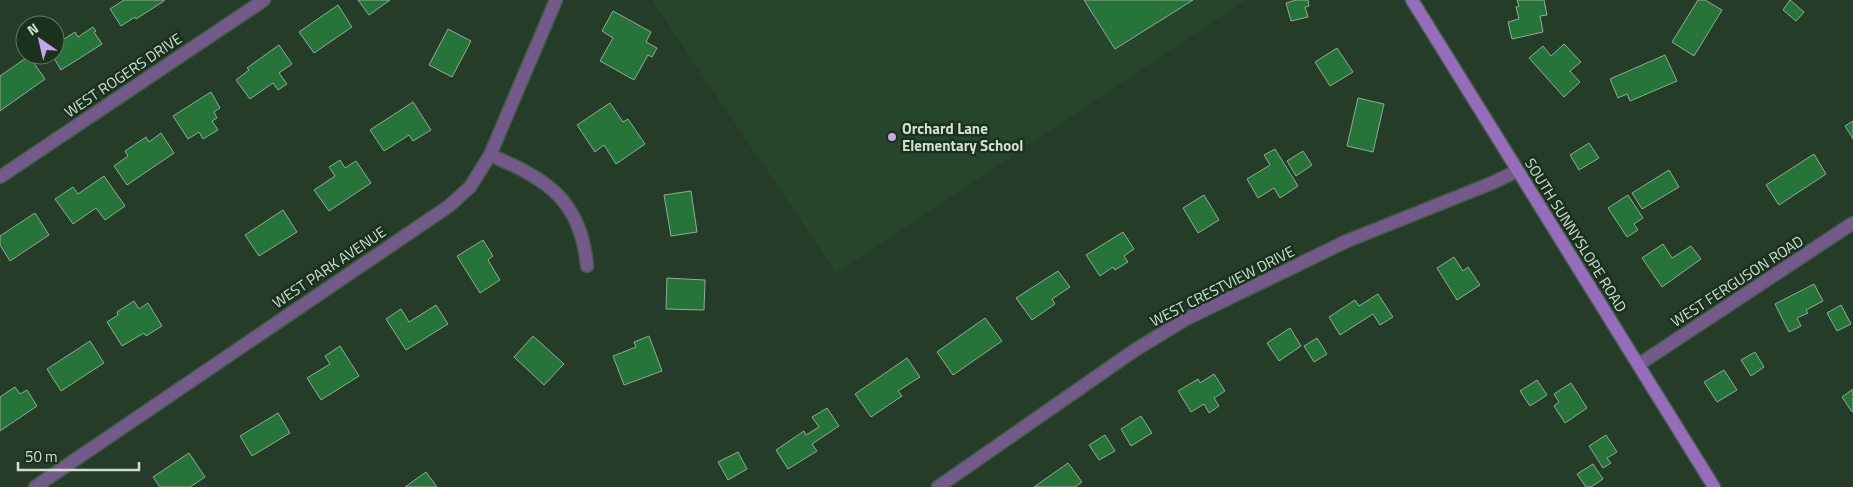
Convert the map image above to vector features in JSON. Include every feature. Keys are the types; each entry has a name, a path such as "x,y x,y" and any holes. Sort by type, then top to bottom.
{"street":[{"name":"WEST ROGERS DRIVE","path":"0,177 264,0"},
{"name":"WEST PARK AVENUE","path":"35,487 448,206 470,187 490,155 556,0"},
{"name":"SOUTH SUNNYSLOPE ROAD","path":"1412,0 1714,487"},
{"path":"490,155 518,166 538,178 560,196 571,210 580,229 587,266"},
{"name":"WEST CRESTVIEW DRIVE","path":"938,487 1135,350 1186,319 1347,241 1492,183 1517,171"},
{"name":"WEST FERGUSON ROAD","path":"1638,365 1853,223"}],"shaded area":[{"name":"Orchard Lane Elementary School","path":"652,0 1245,0 836,273"}],"building":[{"path":"124,0 164,1 121,26 110,9"},
{"path":"358,0 390,0 369,15"},
{"path":"1084,0 1193,0 1115,49"},
{"path":"1296,0 1308,0 1309,6 1305,7 1308,17 1291,21 1286,3"},
{"path":"1517,0 1544,0 1547,15 1540,16 1543,32 1512,39 1508,22 1519,19 1516,7 1519,6"},
{"path":"1698,0 1705,0 1722,10 1694,56 1672,42"},
{"path":"1790,0 1804,12 1796,21 1783,10"},
{"path":"338,5 352,27 314,53 299,32"},
{"path":"613,11 651,32 646,42 657,48 652,57 648,55 634,80 600,61 613,38 602,31"},
{"path":"93,27 102,44 61,70 58,65 65,65 65,38 75,32 78,37"},
{"path":"448,29 471,41 452,77 429,65"},
{"path":"1564,44 1581,62 1570,71 1580,82 1564,97 1529,58 1543,46 1551,56"},
{"path":"279,45 292,64 279,73 287,84 278,90 273,83 250,99 236,80 249,70 247,68"},
{"path":"1337,48 1353,72 1330,86 1315,62"},
{"path":"1665,55 1677,81 1630,101 1627,94 1618,98 1610,79"},
{"path":"16,65 35,65 45,79 0,111 0,76"},
{"path":"211,92 220,108 214,112 217,118 212,121 218,130 203,139 199,132 188,139 173,116"},
{"path":"1358,98 1384,104 1373,152 1347,146"},
{"path":"413,102 431,130 413,141 409,135 384,151 370,130"},
{"path":"610,103 623,122 628,119 645,144 616,164 604,145 595,152 577,125"},
{"path":"1853,121 1853,139 1845,126"},
{"path":"161,133 174,153 127,185 114,166 128,156 125,151 146,137 149,142"},
{"path":"1589,143 1599,158 1579,170 1570,155"},
{"path":"1275,149 1298,186 1280,198 1274,188 1258,198 1247,179 1270,165 1264,155"},
{"path":"1303,151 1312,165 1296,176 1287,161"},
{"path":"1814,154 1826,174 1779,205 1766,185"},
{"path":"340,160 345,168 356,161 371,183 329,211 314,190 335,176 329,167"},
{"path":"1669,170 1679,187 1642,209 1632,193"},
{"path":"104,176 125,206 105,220 96,208 73,224 55,199 73,187 78,194"},
{"path":"691,191 697,232 671,236 664,195"},
{"path":"1204,195 1219,220 1198,233 1183,208"},
{"path":"1628,195 1643,218 1634,224 1638,230 1627,237 1608,208"},
{"path":"283,210 297,232 259,256 245,235"},
{"path":"35,213 49,235 10,261 0,245 0,236"},
{"path":"1123,232 1134,249 1124,256 1128,262 1115,270 1113,267 1100,276 1086,255"},
{"path":"483,240 493,256 488,260 500,280 480,293 457,256"},
{"path":"1663,244 1672,258 1691,246 1701,259 1662,287 1642,258"},
{"path":"1454,257 1463,271 1468,267 1480,285 1457,300 1437,268"},
{"path":"1058,271 1070,287 1052,299 1055,304 1032,320 1016,298"},
{"path":"667,278 705,280 704,310 666,309"},
{"path":"1814,284 1823,301 1806,310 1808,313 1797,318 1801,326 1789,332 1775,304"},
{"path":"1378,294 1393,317 1380,325 1373,314 1340,335 1329,317 1355,300 1359,306"},
{"path":"134,301 139,309 148,303 162,326 146,336 144,333 122,346 107,322 118,315 117,312"},
{"path":"436,305 448,324 406,350 386,319 401,309 409,322"},
{"path":"1841,305 1851,324 1837,331 1827,313"},
{"path":"985,318 1002,341 953,375 937,352"},
{"path":"1290,328 1301,346 1279,361 1267,343"},
{"path":"533,336 564,364 544,385 514,357"},
{"path":"649,336 662,371 624,385 613,356 636,347 634,342"},
{"path":"1317,338 1327,354 1314,362 1304,346"},
{"path":"90,341 104,363 61,391 47,369"},
{"path":"340,346 359,376 321,400 307,378 330,364 325,356"},
{"path":"1755,352 1764,367 1751,376 1741,360"},
{"path":"907,358 920,377 898,391 902,396 871,417 855,394"},
{"path":"1724,370 1737,390 1717,402 1704,382"},
{"path":"1214,374 1225,391 1214,398 1219,406 1209,413 1204,404 1191,412 1178,391 1198,379 1200,383"},
{"path":"1537,380 1547,395 1530,406 1520,391"},
{"path":"1571,383 1587,408 1565,423 1554,406 1559,402 1554,394"},
{"path":"15,387 20,394 27,390 37,406 0,431 0,397"},
{"path":"1853,389 1853,411 1852,412 1842,397"},
{"path":"827,408 839,426 812,444 817,451 788,469 776,450 804,431 806,435 819,427 812,417"},
{"path":"278,413 290,433 252,456 240,436"},
{"path":"1141,416 1152,433 1131,446 1121,429"},
{"path":"1105,435 1115,451 1099,460 1089,445"},
{"path":"1606,435 1617,452 1607,458 1611,463 1603,468 1589,446"},
{"path":"738,452 747,469 728,480 718,462"},
{"path":"189,453 205,477 190,487 160,487 153,477"},
{"path":"1068,463 1082,482 1075,487 1034,487"},
{"path":"1593,464 1603,479 1591,487 1586,487 1577,474"},
{"path":"426,472 437,487 405,487"}],"place":[{"name":"Orchard Lane Elementary School","path":"892,137"}]}
